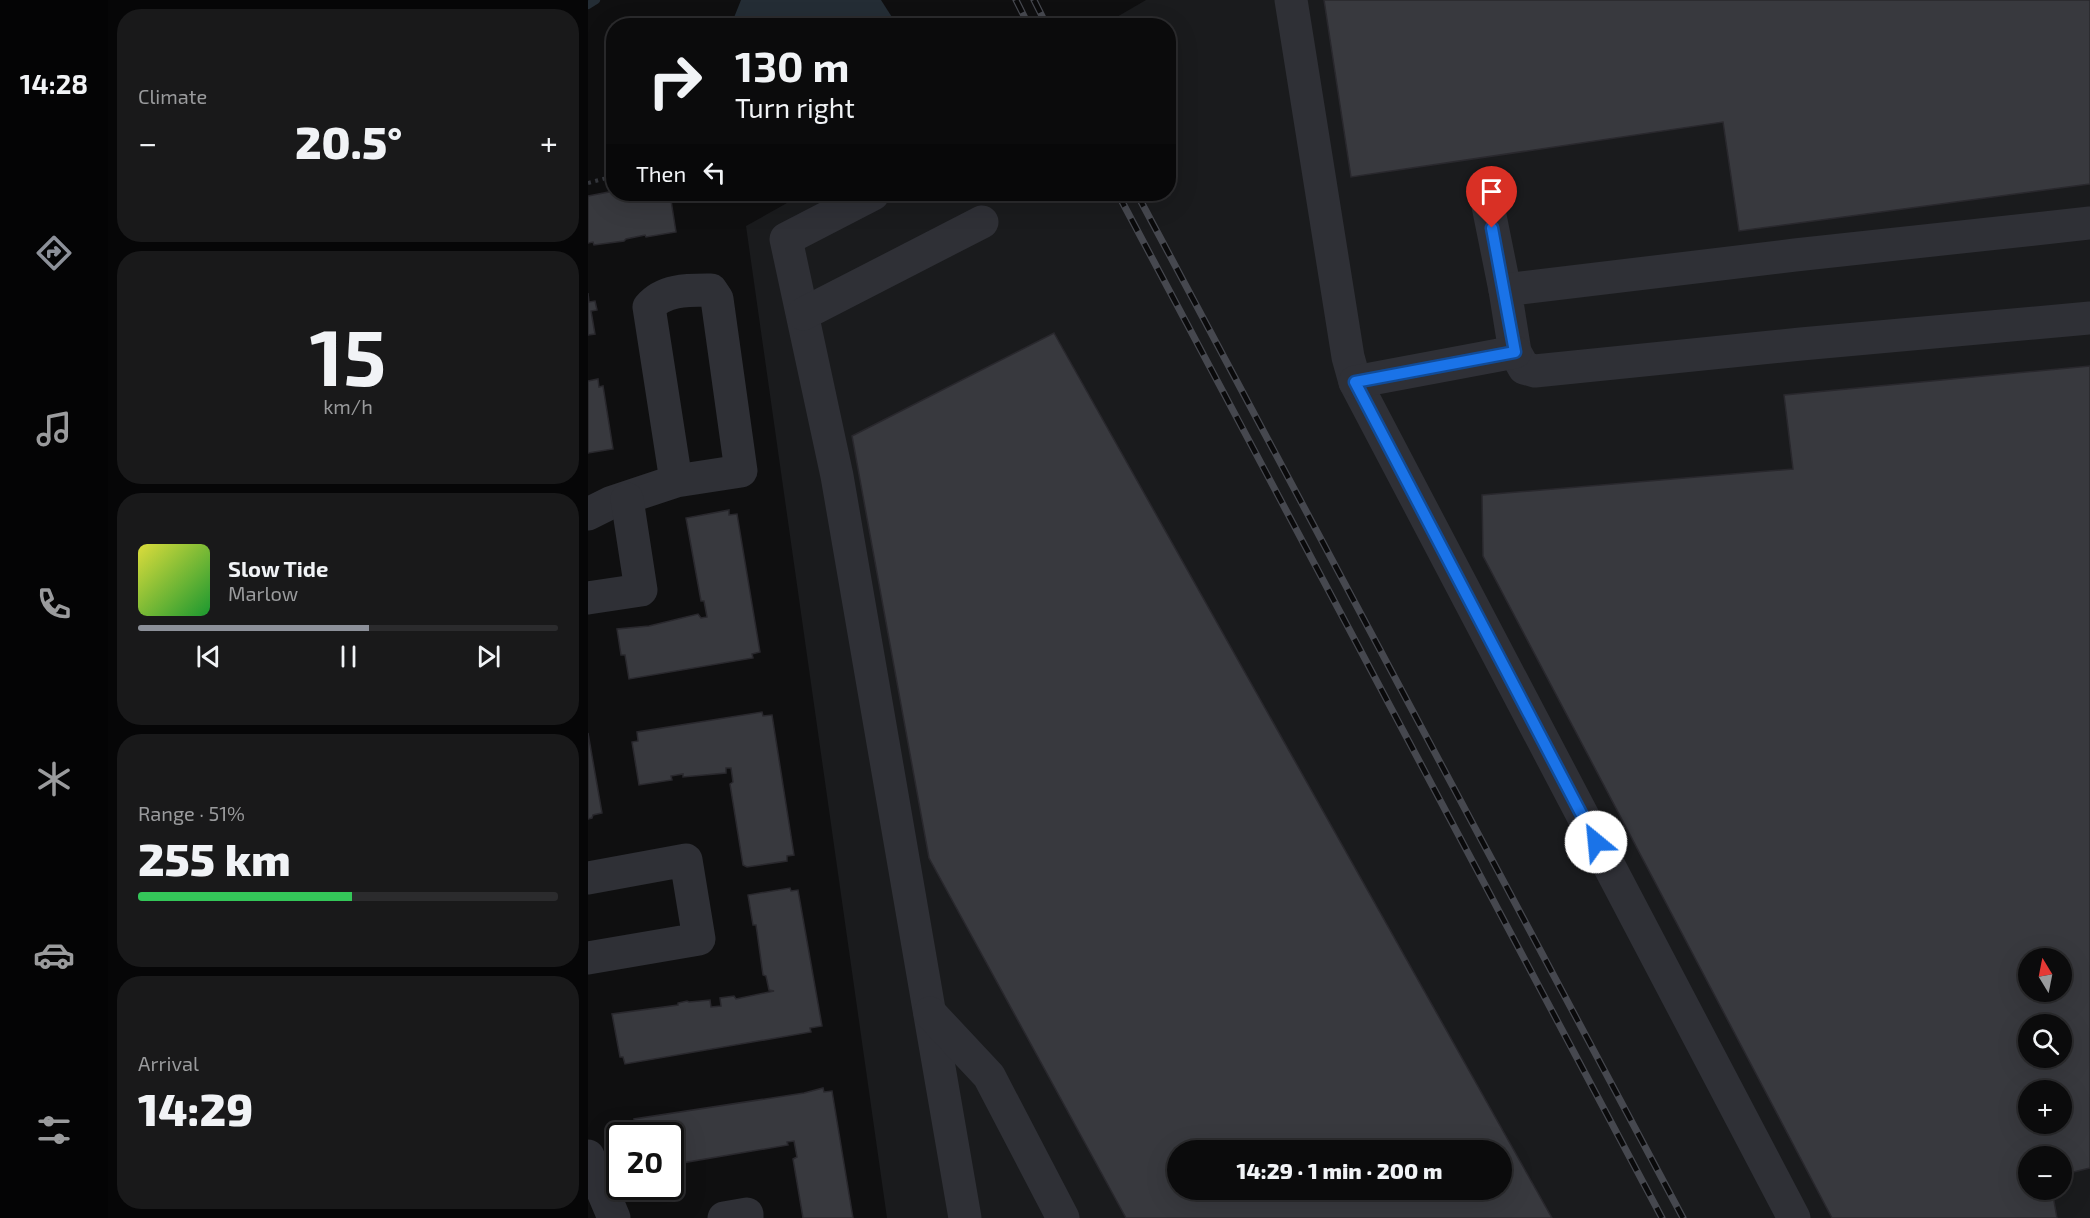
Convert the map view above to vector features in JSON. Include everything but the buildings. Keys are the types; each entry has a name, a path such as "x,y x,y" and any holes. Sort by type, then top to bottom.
{"street":[{"path":"1291,0 1348,357 1355,382 1794,1218"},
{"path":"1484,186 1515,352 1524,368 1535,371 2090,318"},
{"path":"859,201 786,239 837,476 965,1218"},
{"path":"803,314 982,222"},
{"path":"1505,290 2090,223"},
{"path":"588,514 610,503 676,481 741,471 717,299 711,290 691,290 657,297 649,307 676,481"},
{"path":"1355,382 1515,352"},
{"path":"588,598 641,590 627,499"},
{"path":"588,878 686,860 699,939 588,958"},
{"path":"930,1013 989,1076 1063,1218"},
{"path":"588,1156 614,1218"},
{"path":"723,1218 747,1214 747,1218"}],"path":[{"path":"588,183 606,179"}],"shaded area":[{"path":"741,0 881,0 893,18 734,18"},
{"path":"1146,0 2090,0 2090,1218 887,1218 746,226 791,201 1176,201 1176,18 1115,18"}],"waterway":[{"path":"588,5 596,0"}],"railway":[{"path":"1016,0 1025,18"},
{"path":"1034,0 1043,18"},
{"path":"1122,201 1662,1218"},
{"path":"1141,201 1683,1218"}],"route":[{"path":"1492,228 1515,352 1355,382 1596,842"}]}
